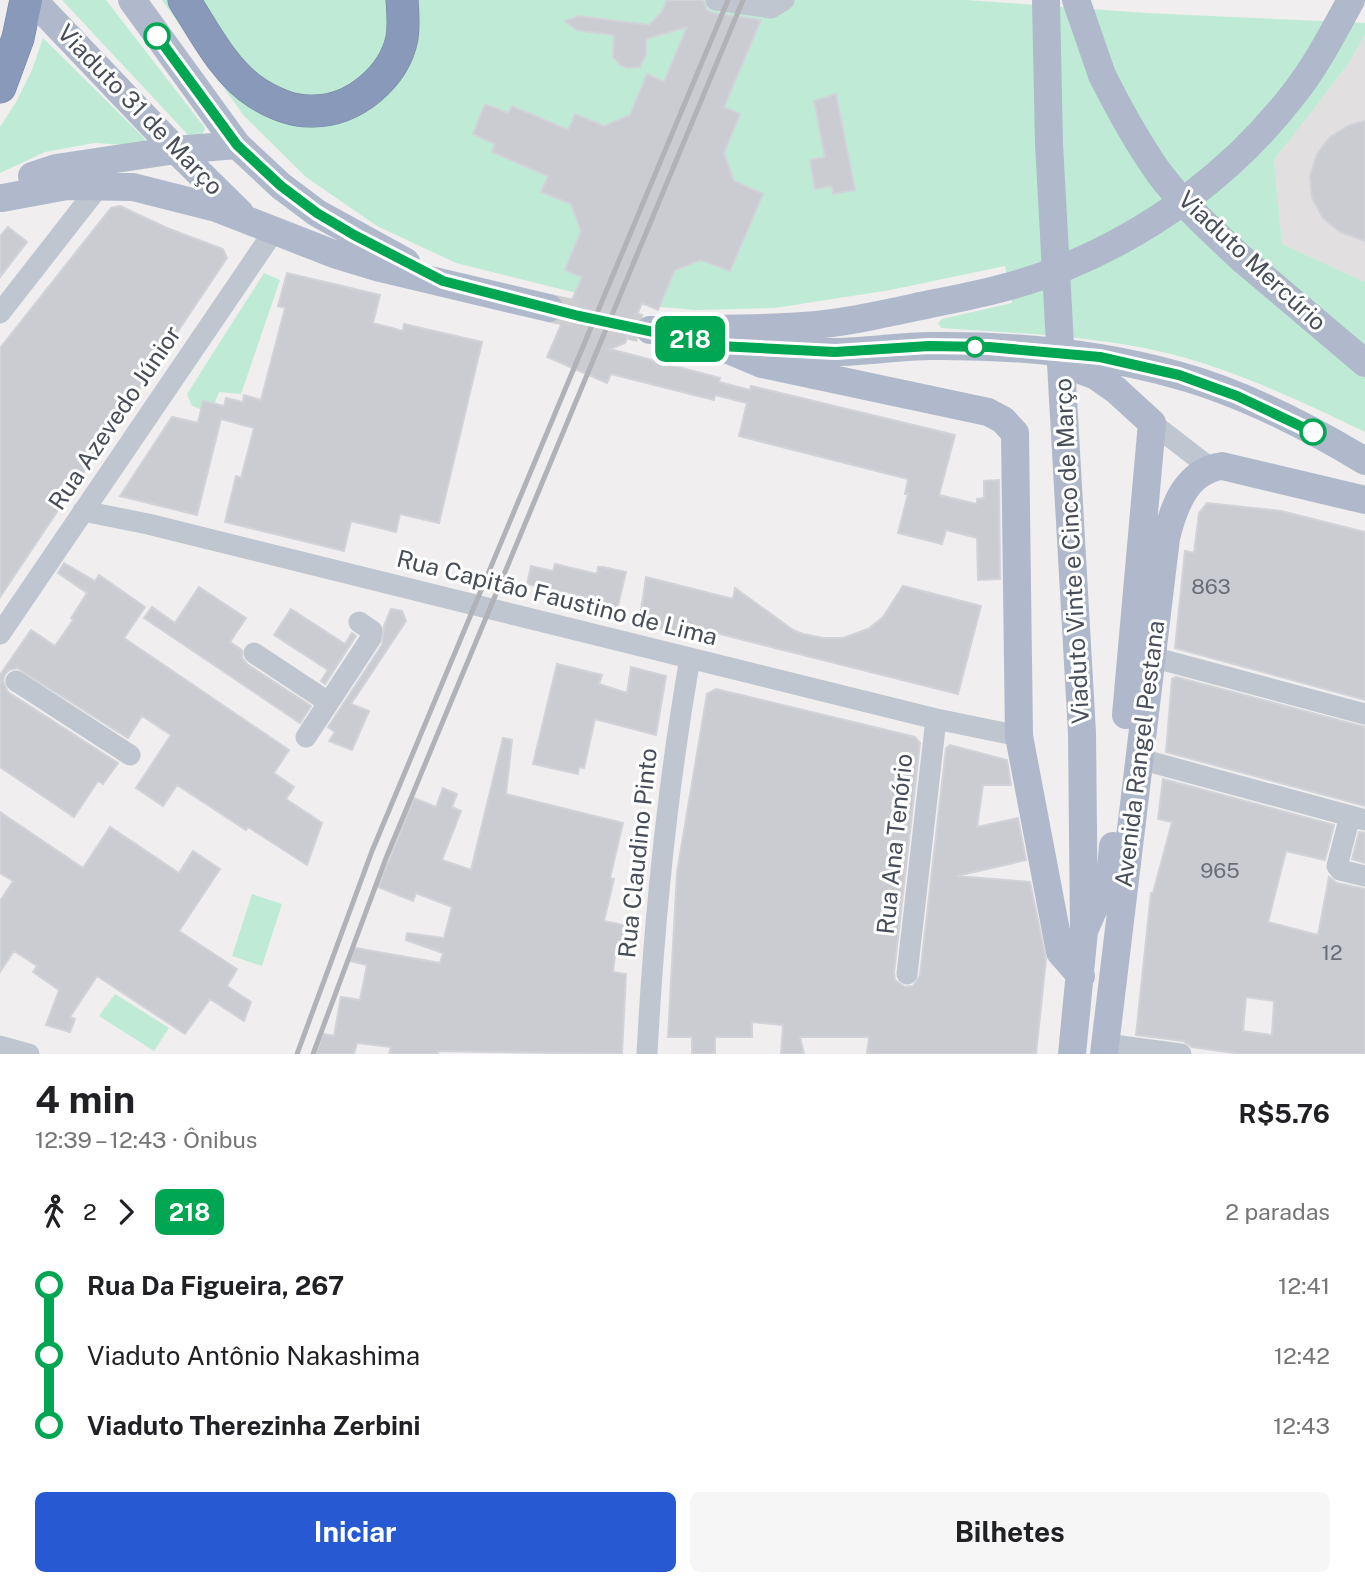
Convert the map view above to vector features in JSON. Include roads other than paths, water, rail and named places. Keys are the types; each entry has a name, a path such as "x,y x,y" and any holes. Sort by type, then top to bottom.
{"highway":[{"path":"0,87 18,38 26,0"},
{"path":"184,0 231,68 254,91 273,102 312,111 328,109 357,98 373,87 389,70 402,36 402,0"}],"main road":[{"name":"Viaduto 31 de Março","path":"33,0 247,220"},
{"path":"132,0 237,145 281,186 317,213 354,235 443,281"},
{"name":"Viaduto Vinte e Cinco de Março","path":"1046,0 1049,145 1082,733 1084,931 1081,976"},
{"name":"Viaduto Mercúrio","path":"1076,0 1102,75 1126,123 1160,174 1201,220 1242,259 1365,363"},
{"path":"1072,1054 1081,976 1060,952 1019,736 1015,433 1003,420 988,411 762,364 719,346 645,329 804,326 864,318 1010,285 1066,267 1118,243 1168,213 1214,178 1256,139 1293,95 1326,47 1351,0"},
{"path":"1,198 25,180 56,168 176,150 237,145"},
{"path":"1,198 57,187 133,187 183,198 368,264 549,308"},
{"path":"719,346 835,352 929,346 1100,357 1179,375 1261,407 1335,443 1365,461"},
{"path":"1028,351 1096,376 1116,390 1152,423"},
{"name":"Avenida Rangel Pestana","path":"1084,931 1111,869 1152,423"},
{"path":"1209,467 1233,467 1365,500"},
{"name":"Avenida Rangel Pestana","path":"1105,1049 1167,538 1175,505 1182,493 1193,479 1209,467"},
{"path":"1148,477 1174,492 1182,493"}],"street":[{"path":"716,0 771,8 784,0"},
{"path":"0,313 7,289 100,185"},
{"name":"Rua Azevedo Júnior","path":"0,634 274,231"},
{"path":"1152,423 1209,467"},
{"name":"Rua Capitão Faustino de Lima","path":"83,511 148,524 936,719 1019,736"},
{"path":"306,737 373,634 359,622"},
{"path":"254,653 328,702"},
{"path":"1152,657 1365,714"},
{"name":"Rua Claudino Pinto","path":"647,1054 652,956 663,838 691,658"},
{"path":"16,681 130,755"},
{"name":"Rua Ana Tenório","path":"907,974 936,719"},
{"path":"1140,759 1358,818 1337,866 1340,870 1365,876"},
{"path":"0,1046 29,1054"},
{"path":"1105,1049 1181,1054"}],"tunnel":[{"path":"549,308 640,328"}],"railway":[{"path":"297,1054 372,851 728,0"},
{"path":"313,1054 386,858 743,0"}]}
